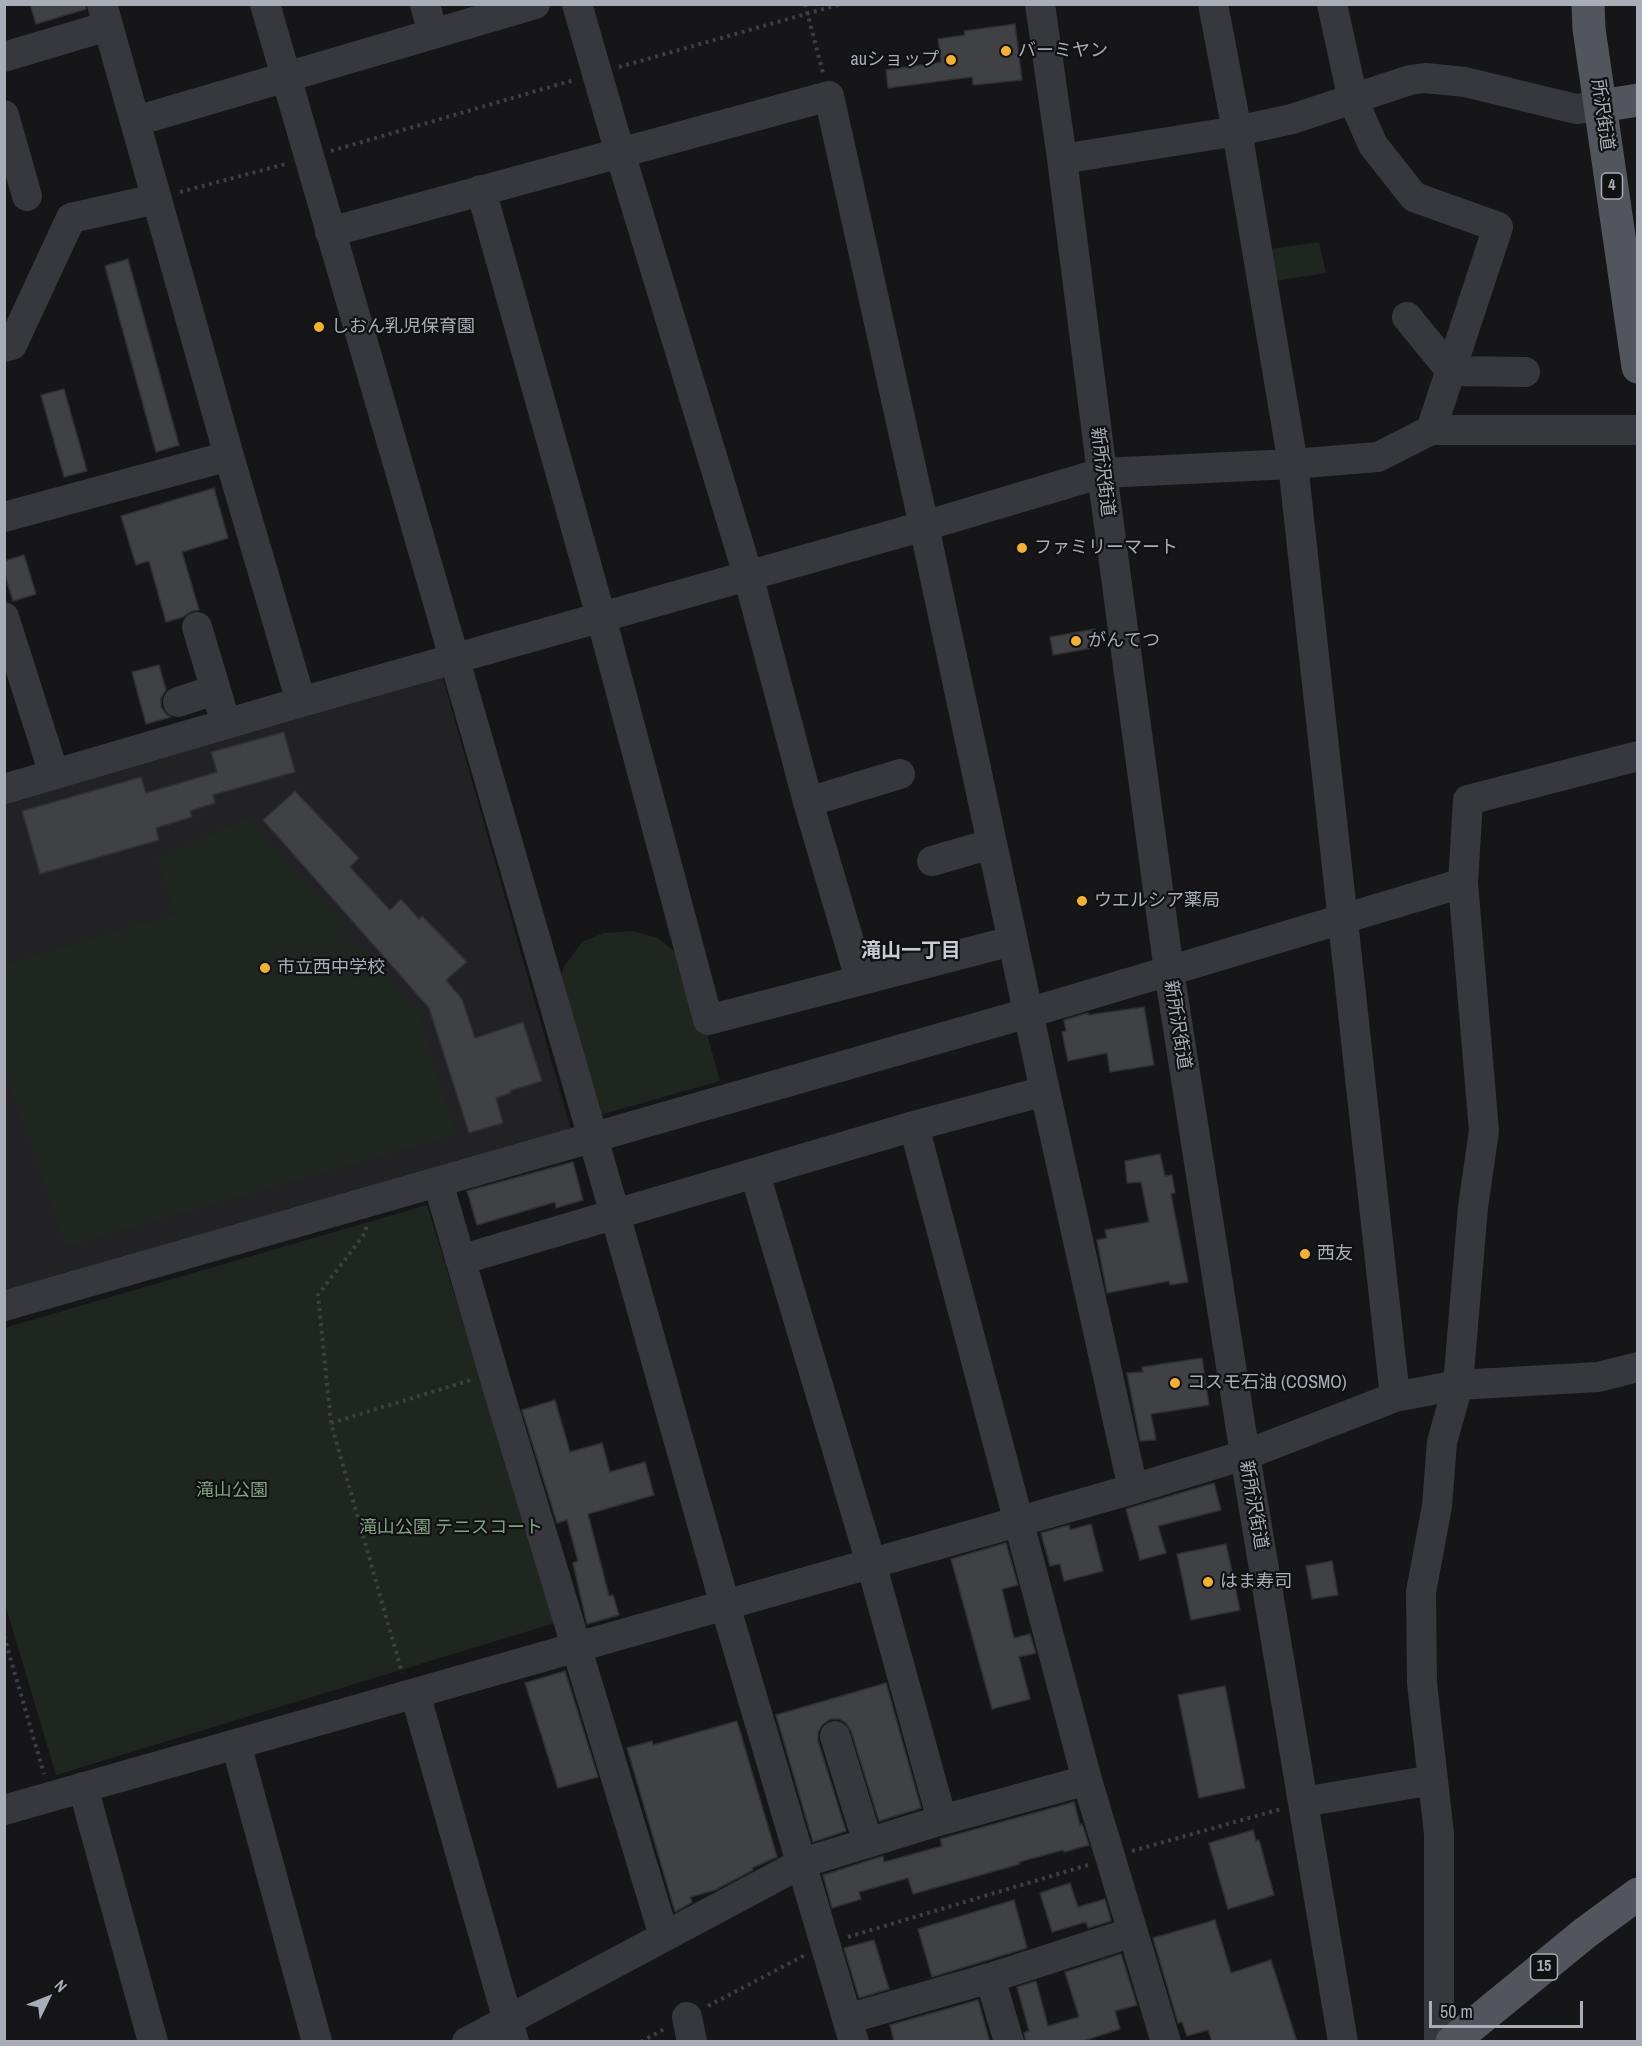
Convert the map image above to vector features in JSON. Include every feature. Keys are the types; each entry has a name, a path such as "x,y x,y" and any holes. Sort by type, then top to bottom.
{"main road":[{"name":"所沢街道","path":"1588,4 1589,29 1638,367"},
{"path":"1601,106 1638,100"},
{"name":"15","path":"1452,2042 1585,1933 1638,1894"}],"street":[{"path":"265,4 615,1214 725,1605 850,2030 990,1977 1133,1932"},
{"path":"425,4 433,34"},
{"path":"136,121 535,4"},
{"path":"577,4 748,575 808,802 860,979"},
{"name":"新所沢街道","path":"1040,4 1169,971 1245,1455 1343,2042"},
{"path":"1213,4 1237,131 1293,464 1395,1397"},
{"path":"1332,4 1353,100 1373,145 1414,197 1498,227 1431,430"},
{"path":"4,57 105,15 228,456 301,702"},
{"path":"1062,159 1237,131 1292,119 1410,80 1425,78 1465,82 1576,109 1601,106"},
{"path":"330,232 830,96 1133,1489"},
{"path":"4,115 27,196"},
{"path":"481,190 601,617 708,1020 1012,940"},
{"path":"4,346 12,345 71,218 156,199"},
{"path":"1407,317 1451,371"},
{"path":"1451,371 1526,372"},
{"path":"4,789 1102,473 1293,464 1378,457 1431,430 1638,430"},
{"path":"4,517 228,456"},
{"path":"4,616 54,774"},
{"path":"197,627 225,724"},
{"path":"178,702 215,690"},
{"path":"1439,2042 1439,1834 1422,1683 1422,1592 1437,1506 1442,1442 1458,1385 1473,1207 1484,1131 1463,883 1468,800 1638,756"},
{"path":"808,802 900,774"},
{"path":"932,861 992,844"},
{"path":"4,1306 1028,1013 1463,883"},
{"path":"460,1260 914,1126 1045,1091"},
{"path":"914,1126 1087,1780 1166,2042"},
{"path":"755,1174 871,1563 942,1820"},
{"path":"438,1182 575,1647 664,1936"},
{"path":"5,1809 1133,1489 1245,1455 1395,1397 1458,1385 1598,1377 1638,1367"},
{"path":"412,1694 511,2030"},
{"path":"835,1736 868,1843"},
{"path":"236,1744 317,2042"},
{"path":"467,2042 511,2030 664,1936 802,1863 942,1820 1087,1780"},
{"path":"1303,1802 1433,1780"},
{"path":"84,1787 153,2042"},
{"path":"990,1977 1009,2042"}],"path":[{"path":"805,4 830,96"},
{"path":"156,199 842,4"},
{"path":"365,1203 366,1232 318,1295 331,1423 412,1694"},
{"path":"331,1423 493,1373"},
{"path":"4,1636 51,1797"},
{"path":"641,2042 690,2029 825,1944 1303,1802"}],"shaded area":[{"name":"市立西中学校","path":"440,668 573,1137 5,1299 5,799"}],"green space":[{"path":"1319,242 1326,273 1269,282 1263,250"},
{"path":"248,817 418,1012 456,1135 65,1247 5,1071 5,965 176,913 157,860"},
{"path":"632,931 658,938 687,962 720,1081 593,1117 556,990 565,965 582,942 604,933"},
{"name":"滝山公園","path":"427,1205 555,1623 56,1775 5,1604 4,1328"}],"building":[{"path":"30,4 85,4 86,9 36,24"},
{"path":"1015,24 1022,80 973,85 972,77 888,88 886,70 941,62 938,39 965,35 964,31"},
{"path":"128,259 179,445 156,452 105,266"},
{"path":"64,389 87,471 64,477 41,395"},
{"path":"214,488 228,538 182,552 199,610 166,622 149,561 136,565 121,516"},
{"path":"24,555 36,594 13,601 4,572 4,561"},
{"path":"1095,629 1098,647 1053,655 1050,637"},
{"path":"159,665 166,690 161,698 161,707 171,717 146,724 132,672"},
{"path":"284,732 295,772 213,795 215,803 190,811 192,817 156,828 159,840 40,874 22,811 141,777 146,793 217,772 211,752"},
{"path":"295,791 359,858 350,867 390,910 401,899 419,919 422,916 467,962 446,980 462,999 475,1038 523,1022 542,1081 496,1098 503,1123 469,1133 429,1008 263,820"},
{"path":"1144,1007 1154,1065 1110,1072 1107,1053 1068,1061 1062,1032 1066,1031 1064,1020 1088,1013 1088,1015"},
{"path":"1160,1154 1165,1176 1172,1175 1175,1193 1171,1194 1188,1282 1170,1285 1169,1281 1107,1293 1097,1240 1107,1238 1105,1230 1149,1222 1141,1182 1127,1183 1125,1161"},
{"path":"573,1162 583,1200 556,1208 555,1202 477,1225 467,1191"},
{"path":"1202,1358 1209,1405 1151,1414 1156,1440 1140,1441 1127,1373 1143,1372 1142,1367"},
{"path":"555,1400 570,1452 602,1443 610,1472 645,1462 654,1495 588,1514 609,1596 613,1595 619,1615 587,1624 573,1563 578,1561 567,1520 557,1523 522,1410"},
{"path":"1214,1483 1221,1510 1158,1526 1166,1553 1140,1560 1126,1509"},
{"path":"1091,1524 1103,1571 1064,1581 1060,1564 1050,1566 1041,1533 1069,1525 1070,1530"},
{"path":"1006,1543 1018,1585 1002,1589 1014,1638 1030,1634 1036,1653 1019,1657 1030,1699 992,1709 951,1559"},
{"name":"はま寿司","path":"1226,1544 1240,1610 1191,1620 1177,1554"},
{"path":"1332,1561 1338,1595 1312,1599 1306,1566"},
{"path":"565,1671 598,1777 558,1788 525,1683"},
{"path":"886,1683 921,1808 879,1821 851,1731 846,1723 839,1719 830,1719 822,1725 818,1732 818,1741 846,1831 813,1842 776,1715"},
{"path":"1225,1686 1245,1788 1199,1798 1178,1695"},
{"path":"737,1721 777,1857 752,1868 753,1870 715,1890 690,1897 692,1902 675,1912 627,1748 652,1741 653,1745"},
{"path":"1074,1802 1080,1825 1082,1824 1089,1845 1019,1862 1020,1864 913,1894 908,1878 859,1892 861,1899 832,1908 823,1875 883,1856 884,1862 942,1846 940,1839"},
{"path":"1253,1830 1256,1841 1259,1840 1274,1895 1228,1909 1209,1843"},
{"path":"1070,1883 1078,1907 1105,1899 1111,1921 1088,1928 1086,1922 1052,1932 1040,1893"},
{"path":"1014,1900 1027,1948 932,1977 918,1929"},
{"path":"1215,1920 1231,1973 1271,1960 1297,2042 1212,2042 1208,2030 1187,2036 1182,2022 1178,2023 1153,1938"},
{"path":"874,1940 889,1989 859,1998 844,1948"},
{"path":"1121,1954 1137,2005 1115,2011 1120,2029 1080,2042 1026,2042 1024,2033 1029,2031 1017,1987 1036,1981 1048,2026 1079,2017 1065,1972"},
{"path":"978,2000 990,2042 894,2042 890,2025"}],"place":[{"name":"バーミヤン","path":"1006,51"},
{"name":"auショップ","path":"951,60"},
{"name":"しおん乳児保育園","path":"319,327"},
{"name":"ファミリーマート","path":"1022,548"},
{"name":"がんてつ","path":"1076,641"},
{"name":"ウエルシア薬局","path":"1082,901"},
{"name":"市立西中学校","path":"265,968"},
{"name":"西友","path":"1305,1254"},
{"name":"コスモ石油 (COSMO)","path":"1175,1383"},
{"name":"はま寿司","path":"1208,1582"}],"district":[{"name":"滝山一丁目","path":"911,952"}],"park label":[{"name":"滝山公園 テニスコート","path":"451,1528"}]}
